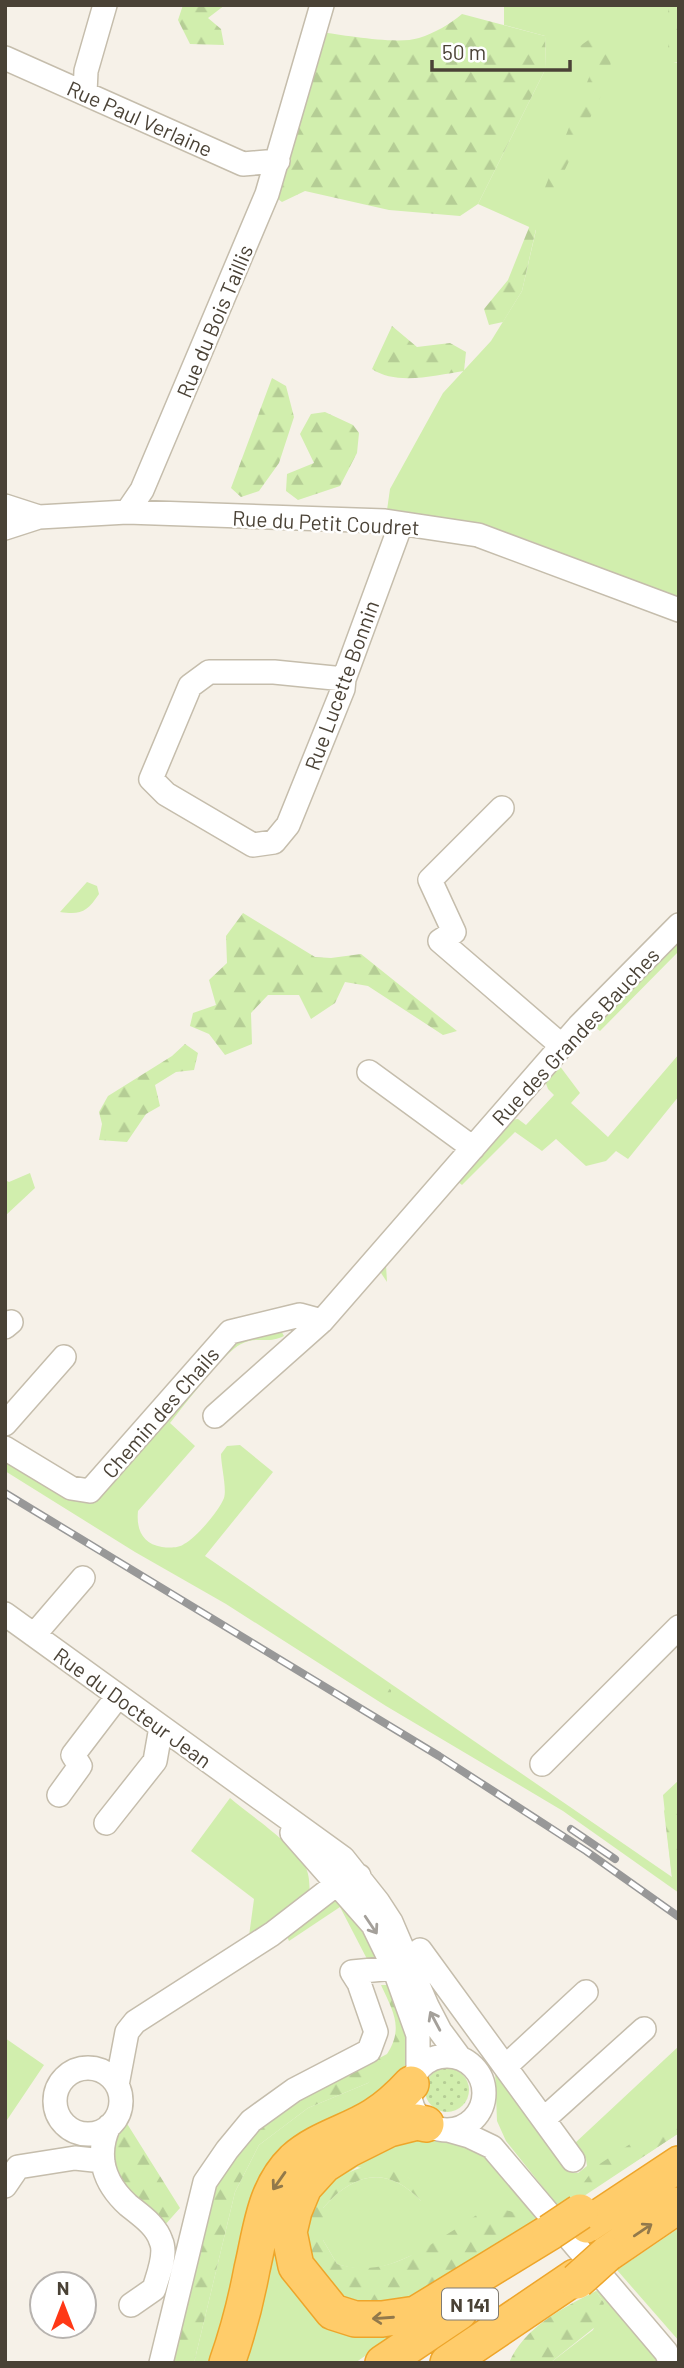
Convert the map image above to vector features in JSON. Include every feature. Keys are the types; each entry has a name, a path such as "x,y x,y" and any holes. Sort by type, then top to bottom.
{"highway":[{"path":"227,2363 238,2330 258,2236 273,2186 294,2160 394,2102 415,2077"},
{"path":"437,2127 417,2122 388,2129 349,2148 324,2165 304,2187 289,2232 296,2266 333,2312 355,2319 383,2319 416,2314 553,2238"},
{"name":"N 141","path":"383,2363 553,2238 678,2164"},
{"path":"496,2363 506,2343 521,2323 607,2254 679,2205"},
{"name":"N 141","path":"448,2363 576,2279"}],"street":[{"path":"85,93 86,71 105,5"},
{"name":"Rue du Bois Taillis","path":"127,512 142,490 267,194 321,5"},
{"name":"Rue Paul Verlaine","path":"5,58 243,164 278,161"},
{"path":"5,506 38,517"},
{"path":"5,528 38,517 127,512"},
{"name":"Rue du Petit Coudret","path":"127,512 385,521 478,535 679,610"},
{"name":"Rue Lucette Bonnin","path":"344,679 274,672 209,672 190,686 151,779 166,794 253,845 274,842 288,825 343,689 344,679 401,524"},
{"path":"502,808 430,880 454,932 440,941 562,1046"},
{"name":"Rue des Grandes Bauches","path":"215,1416 322,1321 562,1046 679,925"},
{"path":"369,1072 473,1147"},
{"name":"Chemin des Chails","path":"5,1448 71,1488 90,1491 230,1332 300,1315 322,1321"},
{"path":"5,1423 64,1357"},
{"path":"34,1635 83,1578"},
{"name":"Rue du Docteur Jean","path":"5,1614 343,1858 348,1880 394,1968 418,2035 415,2077"},
{"path":"542,1764 679,1627"},
{"path":"60,1795 79,1766 73,1755 118,1696"},
{"path":"106,1823 155,1761 161,1727"},
{"path":"117,2085 127,2032 135,2022 272,1934 348,1880"},
{"name":"Rue du Docteur Jean","path":"348,1880 391,1922 427,2006 440,2031 460,2058"},
{"path":"419,1950 573,2160"},
{"path":"161,2363 205,2182 251,2120 294,2090 369,2051 376,2032 359,1983 352,1972 394,1968"},
{"path":"479,2074 502,2061 586,1992"},
{"path":"544,2119 644,2029"},
{"path":"492,2147 483,2102 483,2083 479,2074 460,2058 442,2056 425,2063 415,2077 411,2102 419,2118 492,2147 672,2357"},
{"path":"109,2126 89,2134 68,2128 61,2120 54,2100 56,2089 62,2080 80,2068 102,2070 111,2076 121,2096 117,2118 109,2126 102,2142 108,2181 126,2203 147,2220 162,2242 162,2261 154,2289 131,2305"},
{"path":"437,2127 467,2124 480,2111 483,2102"},
{"path":"5,2186 18,2167 75,2158 103,2161"}],"green space":[{"path":"183,5 225,5 208,18 221,29 224,45 190,44 178,20"},
{"path":"504,5 668,5 668,61 679,63 679,599 528,540 475,523 386,517 390,489 443,393 491,341 522,291 536,230 478,204 546,68 545,36 504,25"},
{"path":"668,5 679,5 679,62 668,62"},
{"path":"462,14 545,36 546,68 478,204 460,216 389,210 305,191 282,202 274,196 320,32 370,39 409,40 436,31"},
{"path":"594,36 611,55 610,77 536,229 522,291 503,322 489,325 484,309 508,280 590,75 590,62 580,46"},
{"path":"392,326 417,347 450,343 466,352 464,371 405,378 382,374 372,369"},
{"path":"272,378 286,386 294,417 279,463 259,491 241,497 231,488"},
{"path":"325,412 353,425 359,433 357,453 340,486 298,500 286,491 287,474 314,463 300,434 311,414"},
{"path":"87,882 97,886 99,894 91,905 83,911 60,912"},
{"path":"243,913 315,957 361,954 457,1031 443,1035 368,986 345,982 335,1003 311,1019 299,995 268,995 251,1013 252,1044 225,1055 209,1034 190,1026 193,1013 216,1005 209,980 227,963 226,936"},
{"path":"679,940 679,951 600,1031 595,1027"},
{"path":"185,1044 198,1053 194,1070 176,1072 155,1085 160,1106 146,1114 127,1142 99,1140 102,1124 99,1112 108,1096 172,1056"},
{"path":"679,1054 679,1096 628,1159 616,1151 606,1161 586,1166 556,1139 542,1151 515,1132 462,1185 457,1181 386,1265 387,1282 381,1273 385,1257 508,1120 518,1119 526,1125 554,1095 548,1089 544,1078 559,1065 580,1093 571,1103 608,1137"},
{"path":"30,1173 35,1188 5,1216 5,1180 9,1182"},
{"path":"280,1329 284,1336 278,1339 247,1341 234,1349 170,1423 195,1446 138,1511 138,1524 142,1535 150,1543 168,1548 182,1545 195,1536 224,1498 221,1454 227,1446 240,1445 273,1472 205,1556 672,1877 663,1795 679,1780 679,1893 563,1811 386,1706 226,1604 135,1552 5,1471 5,1458 74,1501 87,1502 93,1499 230,1342"},
{"path":"342,1661 391,1690 391,1698 385,1700 348,1675 338,1665"},
{"path":"672,1796 679,1799 679,1876 672,1878 664,1811"},
{"path":"230,1798 291,1848 309,1876 310,1894 249,1936 254,1899 191,1851"},
{"path":"333,1901 346,1904 387,1962 367,1959 340,1907 289,1941 286,1934"},
{"path":"381,1985 390,1985 408,2024 391,2060 368,2083 308,2108 259,2145 235,2192 194,2363 164,2363 205,2197 265,2119 387,2054 396,2028 393,2011"},
{"path":"408,2024 410,2066 396,2090 309,2138 216,2363 194,2363 235,2192 259,2145 308,2108 368,2083"},
{"path":"5,2038 44,2065 5,2123"},
{"path":"679,2046 679,2133 561,2210 506,2141 497,2121 495,2070 571,2172 578,2173 587,2166 586,2159 575,2143"},
{"path":"447,2068 463,2074 469,2090 463,2106 447,2112 431,2106 425,2090 431,2074"},
{"path":"679,2112 679,2133 581,2198 577,2192 595,2167"},
{"path":"126,2122 180,2208 164,2226 129,2192 114,2166 112,2151 116,2137"},
{"path":"432,2134 464,2144 488,2158 547,2222 410,2256 383,2266 365,2269 337,2264 323,2240 323,2208 346,2187 370,2178 383,2178 408,2189 421,2201 409,2178 357,2167 325,2190 310,2196 385,2142"},
{"path":"373,2165 406,2176 419,2186 428,2201 421,2201 408,2189 383,2178 370,2178 346,2187 323,2208 323,2240 337,2264 355,2268 388,2265 418,2252 486,2210 506,2210 537,2225 400,2307 340,2299 313,2271 305,2249 304,2232 308,2216 327,2188 356,2169"},
{"path":"679,2228 679,2341 617,2270"},
{"path":"281,2237 399,2332 355,2363 237,2363 267,2248"},
{"path":"601,2287 662,2363 550,2363 593,2330 604,2303 596,2291"},
{"path":"596,2291 604,2303 600,2323 550,2363 509,2363 524,2339 534,2329"}],"railway":[{"path":"5,1493 439,1756 586,1851 679,1917"},
{"path":"571,1829 615,1859"}]}
